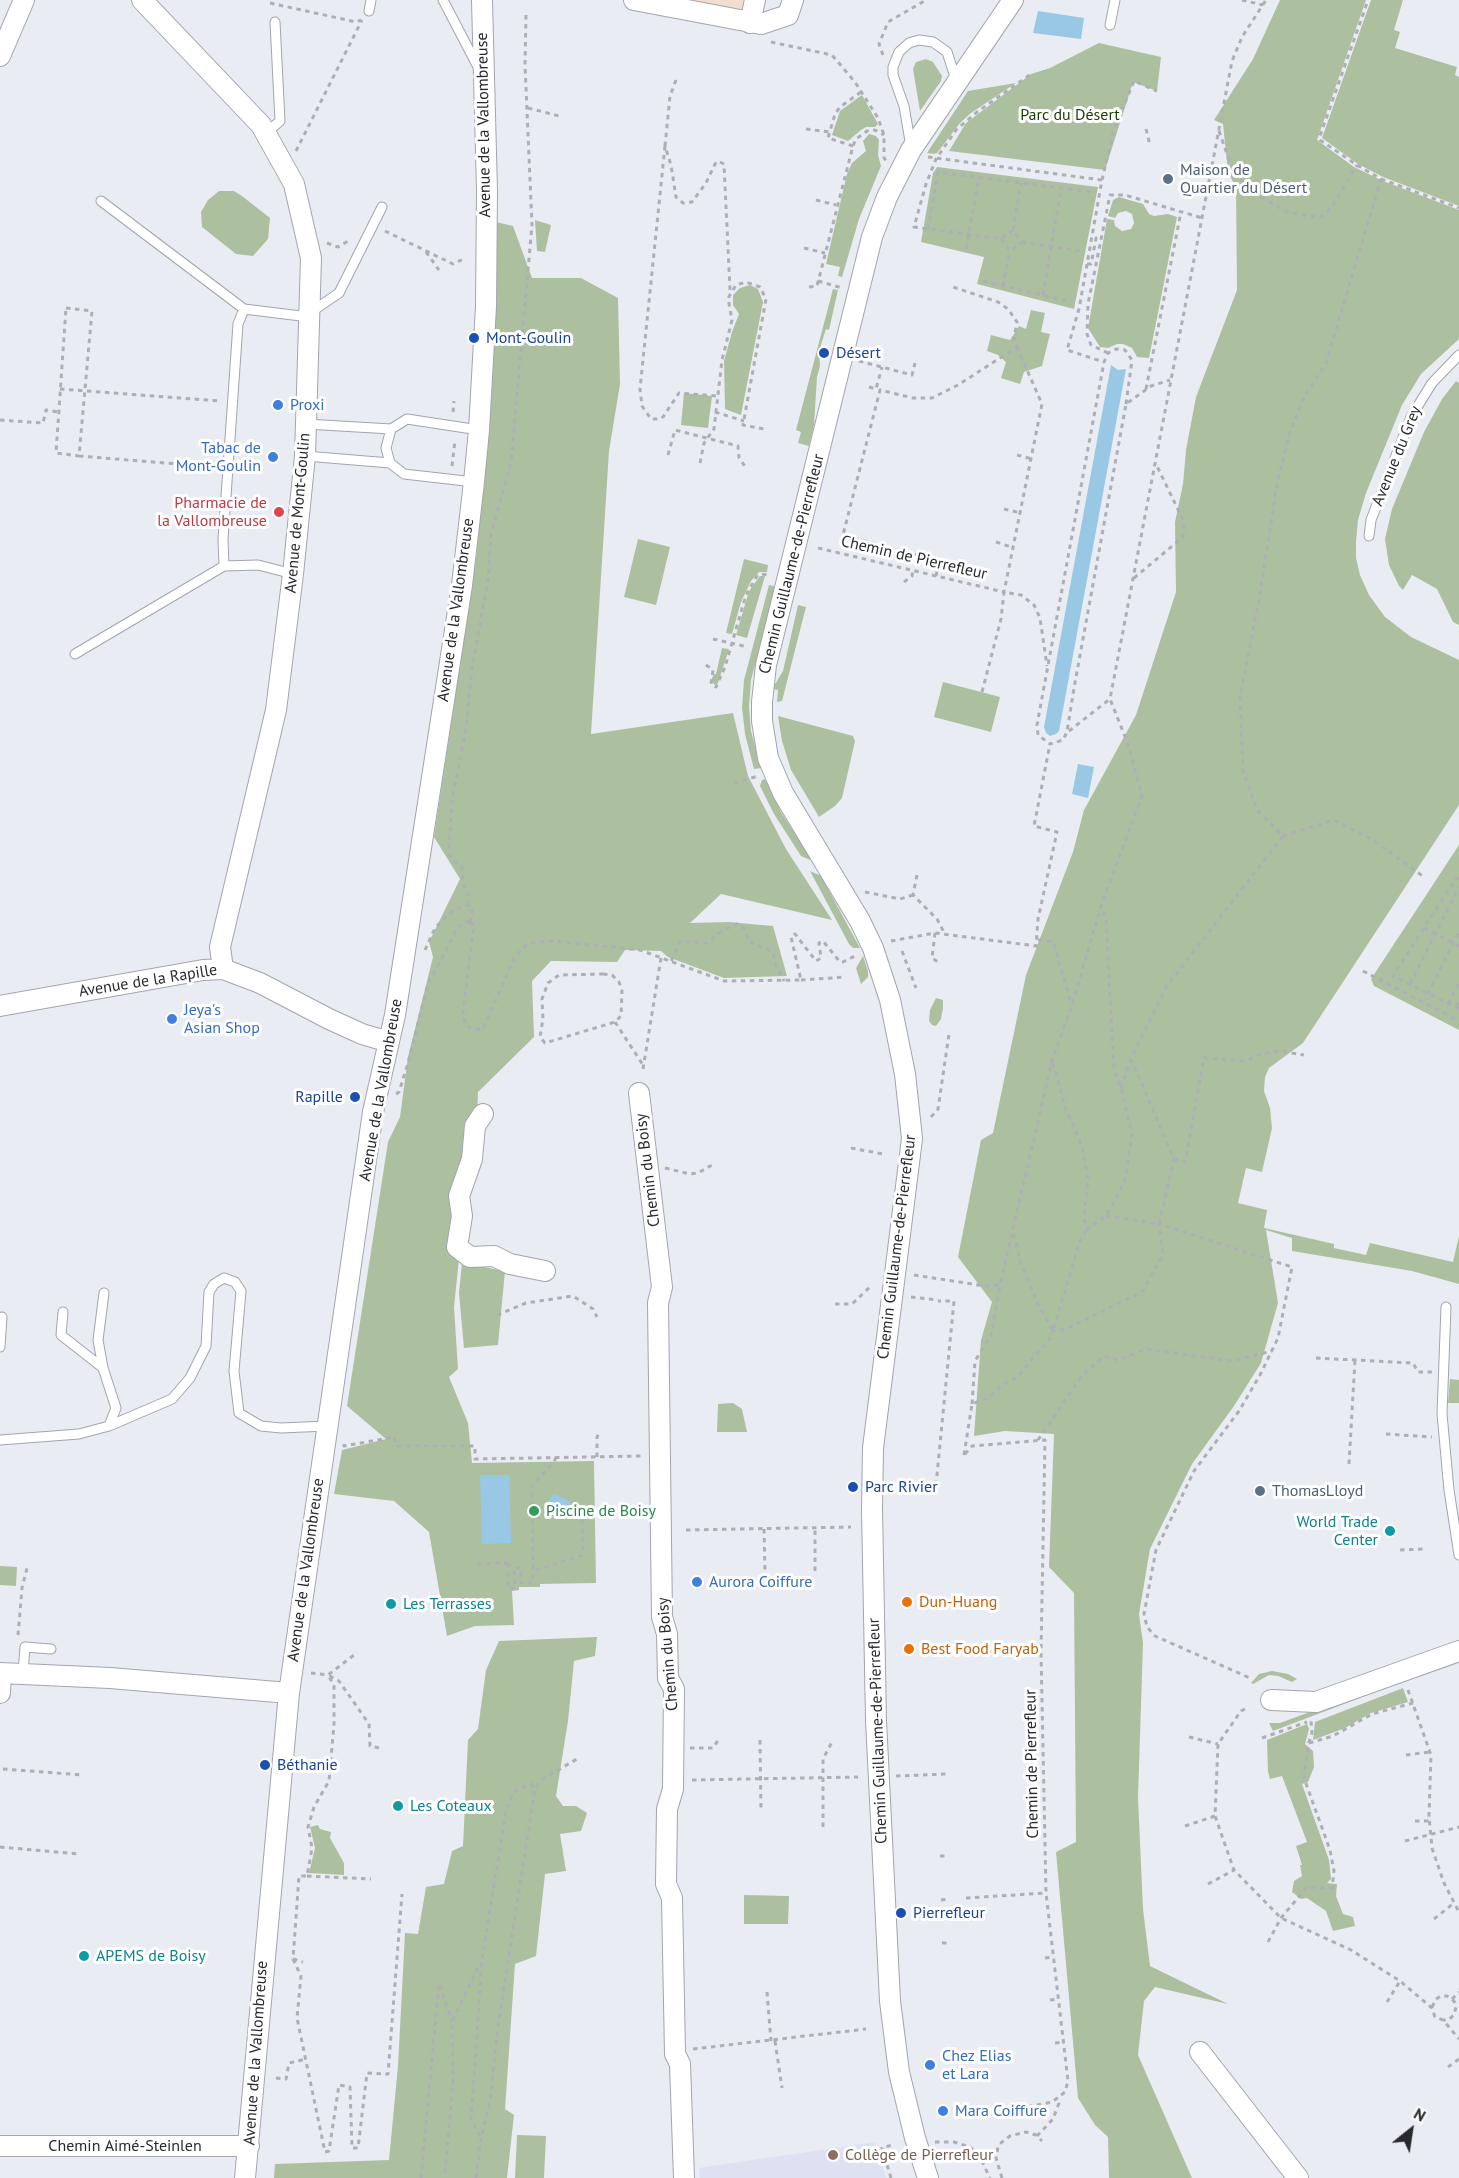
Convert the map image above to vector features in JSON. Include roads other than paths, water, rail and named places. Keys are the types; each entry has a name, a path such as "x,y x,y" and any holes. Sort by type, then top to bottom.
{"street":[{"path":"0,56 24,0"},
{"name":"Avenue de Mont-Goulin","path":"142,0 261,125 294,184 311,258 306,424 293,574 276,710 220,947 223,969"},
{"name":"Avenue de la Vallombreuse","path":"245,2178 289,1693 373,1112 395,1015 462,585 474,482 479,430 486,260 487,191 482,0"},
{"path":"634,0 761,24 788,15 793,0"},
{"path":"750,23 755,0"},
{"name":"Chemin Guillaume-de-Pierrefleur","path":"928,2178 898,2072 890,2001 876,1720 873,1448 912,1138 906,1074 890,1000 873,948 860,921 783,793 768,758 762,721 763,686 766,665 872,237 887,196 911,150 1013,0"},
{"name":"Avenue de la Rapille","path":"0,1006 203,970 223,969 260,983 362,1034 389,1042"},
{"name":"Chemin du Boisy","path":"639,1093 662,1287 658,1303 662,1617 667,1634 668,1678 674,1689 673,1789 667,1809 666,1884 672,1898 675,2054 680,2064 684,2178"},
{"path":"483,1114 475,1126 472,1159 459,1196 462,1216 457,1247 470,1257 494,1256 510,1264 545,1271"},
{"path":"1271,1700 1316,1702 1459,1651"},
{"path":"0,1693 1,1673 23,1673 289,1693"},
{"path":"1200,2052 1298,2178"},
{"name":"Chemin Aimé-Steinlen","path":"0,2146 249,2146"}],"lane":[{"path":"369,11 371,0"},
{"path":"443,0 483,76"},
{"path":"1110,25 1115,0"},
{"path":"266,133 280,121 275,22"},
{"path":"911,150 904,106 896,86 893,67 899,52 909,43 919,40 933,42 947,52 957,82"},
{"path":"101,201 243,309 309,316 339,293 382,207"},
{"path":"224,566 223,539 232,402 238,324 243,309"},
{"name":"Avenue du Grey","path":"1369,536 1371,520 1411,417 1432,382 1459,355"},
{"path":"306,424 391,429 407,419 479,430"},
{"path":"390,463 386,448 391,429"},
{"path":"304,456 390,463 404,474 474,482"},
{"path":"75,654 224,566 258,565 293,574"},
{"path":"0,1440 79,1434 109,1426 172,1399 190,1378 207,1346 209,1292 214,1284 224,1278 235,1282 241,1292 234,1371 239,1413 261,1426 281,1428 327,1426"},
{"path":"104,1293 98,1341 103,1368 116,1408 109,1426"},
{"path":"1446,1307 1442,1414 1449,1490 1459,1555"},
{"path":"63,1312 61,1335 103,1368"},
{"path":"0,1347 2,1317"},
{"path":"23,1673 25,1647 51,1649"}],"water":[{"path":"1038,11 1084,18 1081,39 1033,33"},
{"path":"1111,365 1118,370 1126,369 1059,731 1050,736 1044,727"},
{"path":"1078,764 1094,767 1088,798 1072,794"},
{"path":"480,1475 509,1475 511,1543 482,1544"},
{"path":"554,1494 570,1501 570,1508 559,1508 556,1513 549,1511 548,1501"}],"place":[{"name":"Maison de Quartier du Désert","path":"1168,179"},
{"name":"Mont-Goulin","path":"474,338"},
{"name":"Désert","path":"824,353"},
{"name":"Proxi","path":"278,405"},
{"name":"Tabac de Mont-Goulin","path":"273,457"},
{"name":"Pharmacie de la Vallombreuse","path":"279,512"},
{"name":"Jeya's Asian Shop","path":"172,1019"},
{"name":"Rapille","path":"355,1097"},
{"name":"Parc Rivier","path":"853,1487"},
{"name":"ThomasLloyd","path":"1260,1491"},
{"name":"Piscine de Boisy","path":"534,1511"},
{"name":"World Trade Center","path":"1390,1531"},
{"name":"Aurora Coiffure","path":"697,1582"},
{"name":"Dun-Huang","path":"907,1602"},
{"name":"Les Terrasses","path":"391,1604"},
{"name":"Best Food Faryab","path":"909,1649"},
{"name":"Béthanie","path":"265,1765"},
{"name":"Les Coteaux","path":"398,1806"},
{"name":"Pierrefleur","path":"901,1913"},
{"name":"APEMS de Boisy","path":"84,1956"},
{"name":"Chez Elias et Lara","path":"930,2065"},
{"name":"Mara Coiffure","path":"943,2111"},
{"name":"Collège de Pierrefleur","path":"833,2155"}],"park label":[{"name":"Parc du Désert","path":"1070,115"}]}
